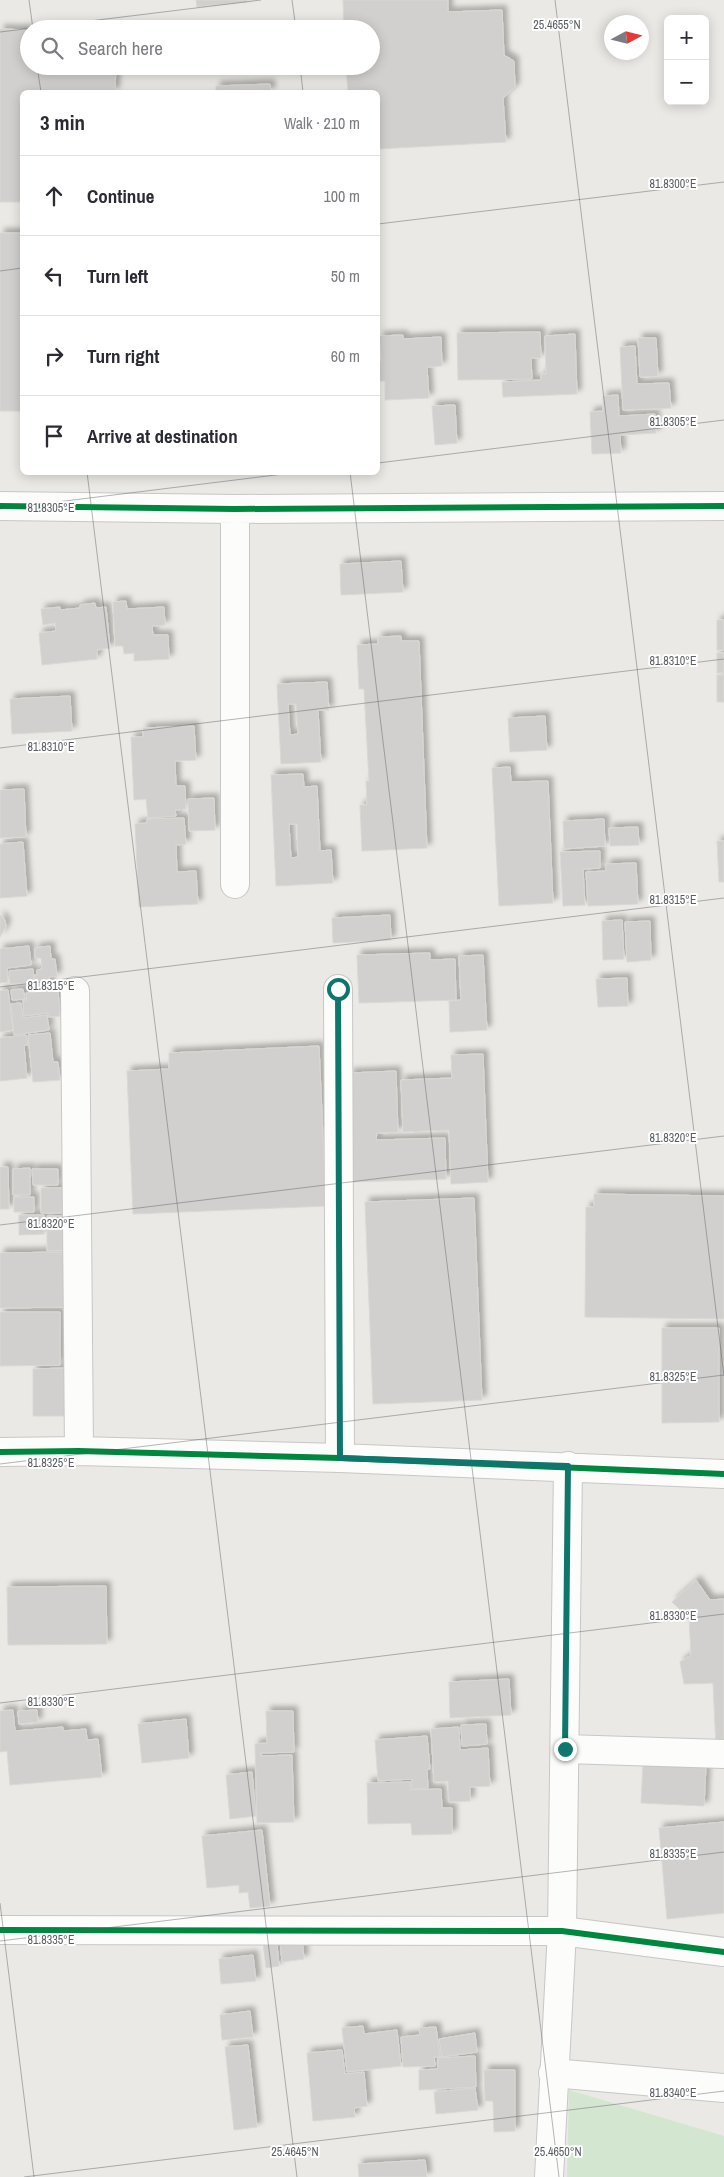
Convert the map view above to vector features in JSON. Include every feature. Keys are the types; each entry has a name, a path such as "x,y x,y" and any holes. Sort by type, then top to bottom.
{"street":[{"path":"0,506 235,509 724,506"},
{"path":"234,884 235,509"},
{"path":"338,989 340,1458"},
{"path":"75,991 79,1451"},
{"path":"0,1452 79,1451 340,1458 724,1474"},
{"path":"549,2177 562,1931 568,1466"},
{"path":"565,1749 724,1754"},
{"path":"0,1930 562,1931 724,1952"},
{"path":"553,2073 724,2088"}],"green space":[{"path":"569,2090 724,2136 724,2177 567,2177"}],"building":[{"path":"196,0 247,0 247,2 197,7"},
{"path":"343,0 448,0 448,12 502,10 504,55 514,61 515,87 503,98 506,142 380,149 380,90 348,90 347,75 380,75 380,20 344,20"},
{"path":"0,29 20,30 20,75 116,75 115,90 20,90 20,202 0,202"},
{"path":"270,84 271,90 216,90 216,86"},
{"path":"0,233 20,233 20,411 0,411"},
{"path":"540,332 541,358 531,358 532,379 458,380 457,333"},
{"path":"575,334 577,394 503,397 502,382 541,380 541,374 546,374 545,336"},
{"path":"403,335 403,339 441,337 442,366 427,367 429,398 385,400 385,381 380,381 380,336"},
{"path":"638,338 656,338 658,376 640,377"},
{"path":"635,346 637,384 669,383 671,408 623,410 620,347"},
{"path":"618,395 619,416 655,414 656,433 620,435 621,453 592,454 590,412 603,411 603,396"},
{"path":"455,405 457,443 435,445 432,406"},
{"path":"401,561 403,592 341,595 340,564"},
{"path":"126,601 127,609 164,607 165,625 152,626 153,635 168,635 169,659 134,661 134,653 124,654 123,646 115,646 113,602"},
{"path":"95,603 96,608 106,607 110,648 97,650 97,659 42,665 39,633 56,631 55,623 43,625 41,609 60,607 60,610 80,608 80,605"},
{"path":"717,620 724,620 724,650 717,650"},
{"path":"401,636 401,641 419,641 427,848 362,851 360,805 367,805 366,781 369,781 364,689 359,689 357,645 378,644 378,637"},
{"path":"717,653 724,653 724,673 717,673"},
{"path":"717,675 724,675 724,702 717,702"},
{"path":"327,682 329,710 318,710 321,762 281,764 277,684","holes":["288,704 296,704 298,734 290,735"]},
{"path":"70,696 72,731 12,734 10,699"},
{"path":"545,716 547,750 510,752 508,718"},
{"path":"194,726 196,760 175,761 176,786 185,786 186,809 175,810 176,816 148,818 146,799 134,800 131,737 143,737 143,728"},
{"path":"510,767 511,782 548,781 553,903 499,906 492,768"},
{"path":"303,774 304,787 317,786 320,851 331,850 333,883 276,886 271,775","holes":["289,824 297,824 298,857 291,858"]},
{"path":"24,789 26,837 0,838 0,790"},
{"path":"214,798 215,830 189,831 188,799"},
{"path":"184,818 186,844 176,845 177,872 196,871 198,904 139,907 135,824 147,823 147,819"},
{"path":"604,819 605,846 564,849 563,821"},
{"path":"638,827 639,845 610,846 609,828"},
{"path":"717,841 724,841 724,882 719,882"},
{"path":"23,842 27,896 0,898 0,844"},
{"path":"600,851 600,868 583,869 585,905 563,906 560,852"},
{"path":"636,863 638,904 588,906 586,872 606,871 606,864"},
{"path":"0,915 5,921 6,926 0,937"},
{"path":"390,915 391,940 333,943 332,918"},
{"path":"622,920 624,959 603,960 602,921"},
{"path":"650,921 651,960 627,962 625,922"},
{"path":"29,946 31,965 7,968 8,982 0,983 0,949"},
{"path":"50,946 51,959 55,959 57,976 49,977 50,987 35,988 34,975 37,975 37,970 42,969 41,958 35,958 35,948"},
{"path":"430,953 430,960 455,959 456,1000 359,1003 357,955"},
{"path":"483,955 487,1030 450,1032 449,1001 461,1000 459,956"},
{"path":"33,969 34,983 10,984 9,971"},
{"path":"627,978 628,1006 598,1007 596,979"},
{"path":"23,989 25,999 12,1000 11,990"},
{"path":"8,990 13,1030 0,1032 0,991"},
{"path":"58,990 60,1016 48,1017 48,1013 24,1016 23,1000 27,1000 26,993"},
{"path":"21,1003 23,1018 47,1015 49,1030 14,1035 11,1004"},
{"path":"50,1033 53,1062 58,1062 60,1080 33,1082 28,1035"},
{"path":"26,1035 28,1045 24,1045 27,1078 0,1081 0,1038"},
{"path":"319,1046 326,1206 133,1214 127,1071 169,1069 169,1053"},
{"path":"483,1054 488,1182 451,1184 449,1130 403,1132 401,1080 452,1078 451,1055"},
{"path":"396,1071 398,1132 377,1133 376,1140 445,1138 446,1179 353,1182 349,1073"},
{"path":"0,1167 8,1167 9,1209 0,1209"},
{"path":"30,1168 30,1195 13,1195 13,1169"},
{"path":"32,1169 58,1169 58,1185 33,1185"},
{"path":"41,1188 63,1188 62,1213 41,1213"},
{"path":"594,1194 724,1196 724,1319 585,1317 586,1207 594,1207"},
{"path":"14,1197 34,1197 34,1212 14,1212"},
{"path":"474,1198 482,1400 373,1404 365,1202"},
{"path":"19,1215 44,1215 44,1234 19,1235"},
{"path":"47,1216 68,1216 68,1250 47,1251"},
{"path":"63,1252 64,1307 0,1308 0,1253"},
{"path":"0,1312 60,1312 60,1365 0,1366"},
{"path":"662,1328 719,1328 719,1422 662,1423"},
{"path":"65,1368 66,1416 33,1416 33,1369"},
{"path":"696,1580 710,1600 724,1599 724,1748 716,1748 713,1683 684,1684 680,1662 691,1655 689,1618 672,1602"},
{"path":"106,1586 107,1644 8,1645 7,1587"},
{"path":"509,1679 511,1715 450,1718 449,1682"},
{"path":"13,1710 15,1731 63,1727 63,1731 86,1729 87,1740 98,1739 102,1777 10,1785 7,1751 0,1752 0,1711"},
{"path":"37,1710 38,1722 19,1724 18,1711"},
{"path":"266,1711 293,1711 294,1752 261,1753 261,1756 292,1755 294,1822 257,1823 255,1744 267,1743"},
{"path":"186,1719 189,1758 142,1763 138,1724"},
{"path":"486,1724 487,1744 462,1746 461,1725"},
{"path":"459,1727 460,1750 488,1748 490,1786 470,1787 470,1801 449,1802 448,1781 434,1782 431,1729"},
{"path":"427,1736 430,1769 427,1770 428,1788 412,1789 412,1779 378,1781 375,1740"},
{"path":"643,1764 706,1766 704,1806 641,1803"},
{"path":"252,1772 256,1816 230,1819 226,1775"},
{"path":"411,1782 410,1790 441,1789 442,1808 452,1808 452,1834 412,1835 411,1823 368,1824 367,1783"},
{"path":"724,1822 724,1913 667,1919 659,1828"},
{"path":"262,1830 270,1906 250,1908 248,1892 239,1893 239,1885 207,1888 202,1836"},
{"path":"276,1934 279,1966 266,1968 262,1935"},
{"path":"302,1938 304,1959 282,1962 280,1940"},
{"path":"253,1955 256,1981 221,1984 219,1959"},
{"path":"250,2011 253,2037 222,2040 220,2015"},
{"path":"363,2026 364,2034 397,2030 401,2066 347,2072 342,2028"},
{"path":"436,2027 440,2057 434,2057 435,2066 403,2067 401,2037 420,2035 419,2028"},
{"path":"475,2033 477,2052 442,2057 439,2039"},
{"path":"248,2045 257,2127 234,2130 225,2047"},
{"path":"342,2050 345,2074 364,2072 367,2106 354,2108 355,2117 313,2121 307,2053"},
{"path":"475,2056 476,2087 419,2090 419,2070 438,2069 438,2058"},
{"path":"484,2070 515,2070 515,2131 494,2132 493,2101 485,2101"},
{"path":"475,2088 478,2110 436,2114 434,2092"},
{"path":"425,2160 427,2177 359,2177 358,2164"}],"cycle path":[{"path":"0,506 235,509 724,506"},
{"path":"0,1452 79,1451 340,1458 724,1474"},
{"path":"0,1930 562,1931 724,1952"}],"route":[{"path":"338,989 340,1458 568,1466 565,1749"}]}
